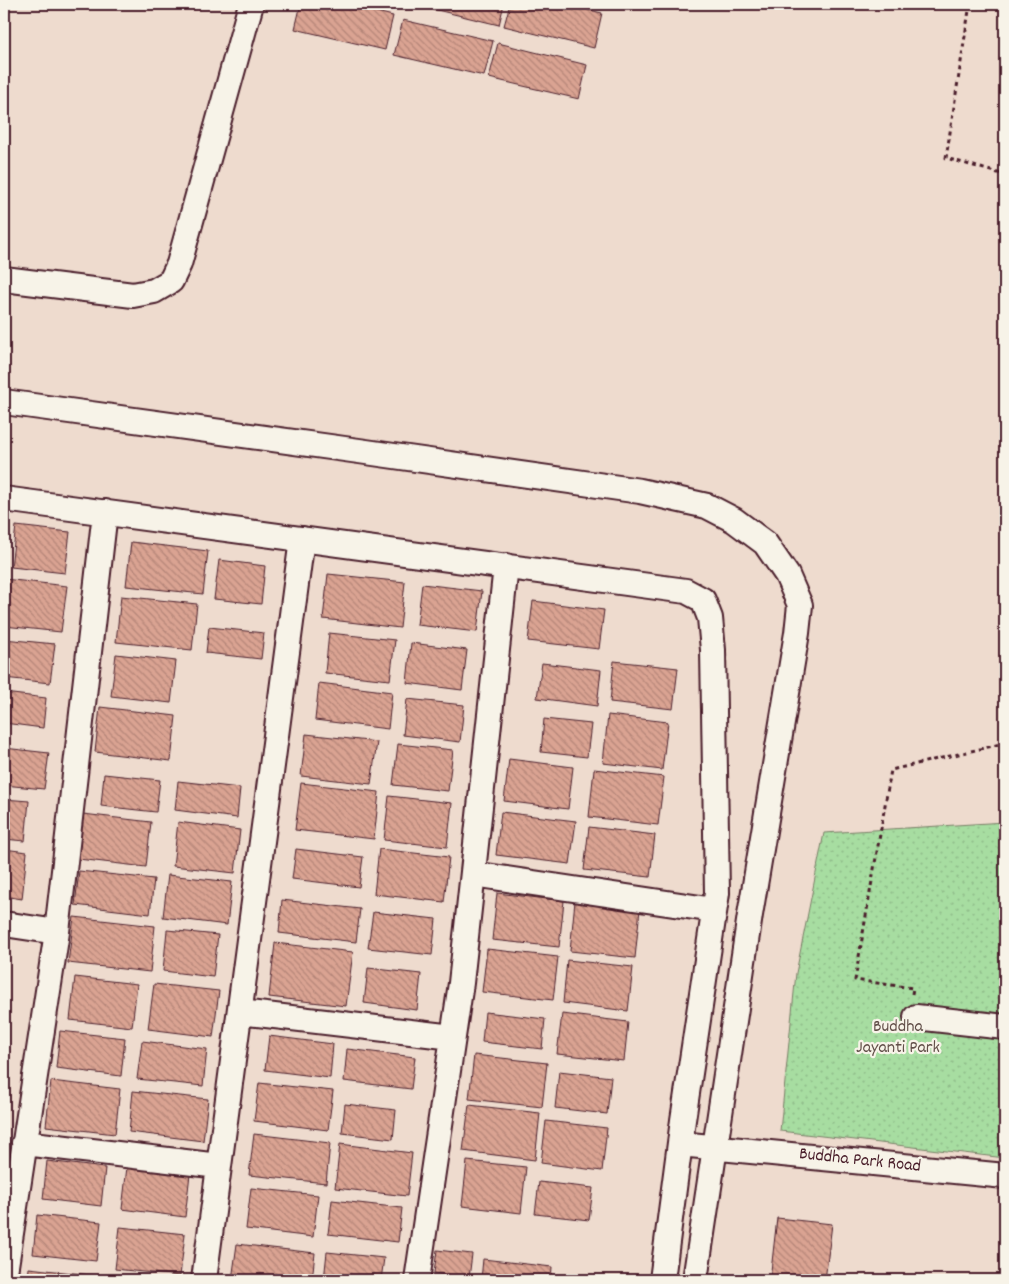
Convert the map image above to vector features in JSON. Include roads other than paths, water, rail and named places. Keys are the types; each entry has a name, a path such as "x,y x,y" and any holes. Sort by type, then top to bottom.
{"street":[{"path":"4,279 133,295 154,291 171,282 179,264 251,4"},
{"path":"4,402 640,491 707,506 734,520 765,543 787,574 800,605 750,915 695,1280"},
{"path":"4,499 686,591 703,600 710,618 714,650 716,893 662,1280"},
{"path":"4,1279 6,1242 24,1143 57,932 105,512"},
{"path":"204,1280 302,539"},
{"path":"417,1280 461,983 506,566"},
{"path":"473,874 714,910"},
{"path":"4,924 57,932"},
{"path":"705,970 741,974"},
{"path":"240,1012 453,1036"},
{"path":"916,1017 1005,1027"},
{"path":"24,1143 219,1166"},
{"name":"Buddha Park Road","path":"680,1144 1005,1176"}],"park label":[{"name":"Buddha Jayanti Park","path":"898,1037"}]}
